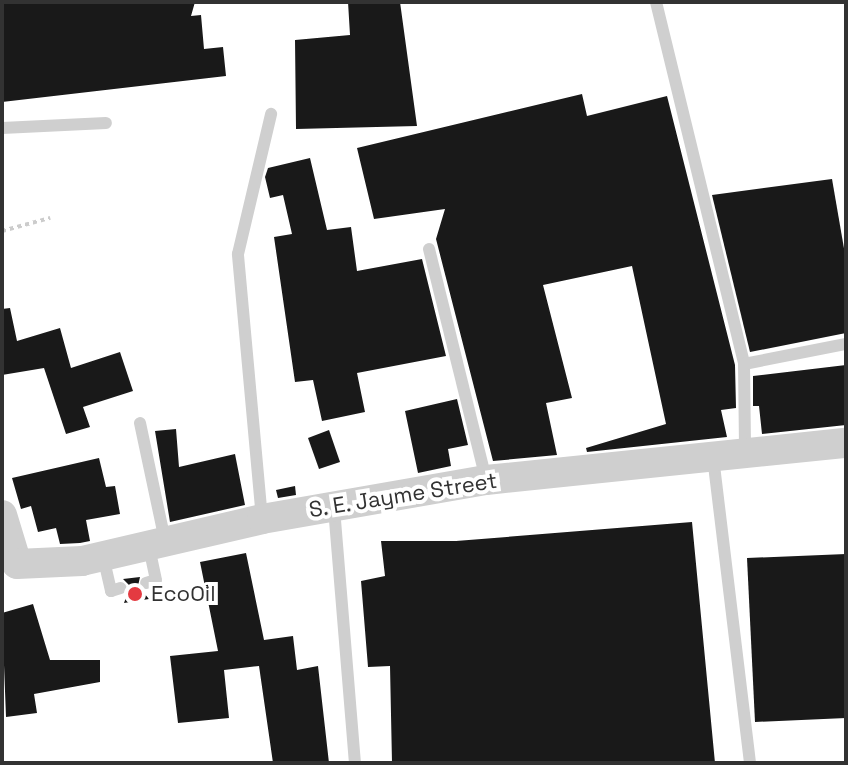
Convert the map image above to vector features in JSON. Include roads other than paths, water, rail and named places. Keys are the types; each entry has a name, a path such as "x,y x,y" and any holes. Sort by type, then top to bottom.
{"street":[{"name":"S. E. Jayme Street","path":"2,515 9,575 262,519 486,480 846,443"}],"lane":[{"path":"656,2 744,364 745,452"},
{"path":"262,519 238,254 271,114"},
{"path":"2,128 106,123"},
{"path":"429,249 486,480"},
{"path":"744,364 846,344"},
{"path":"140,423 157,544 156,580 146,583"},
{"path":"713,457 750,763"},
{"path":"334,505 355,763"},
{"path":"103,556 111,591 121,588"}],"place":[{"name":"EcoOil","path":"135,594"}]}
